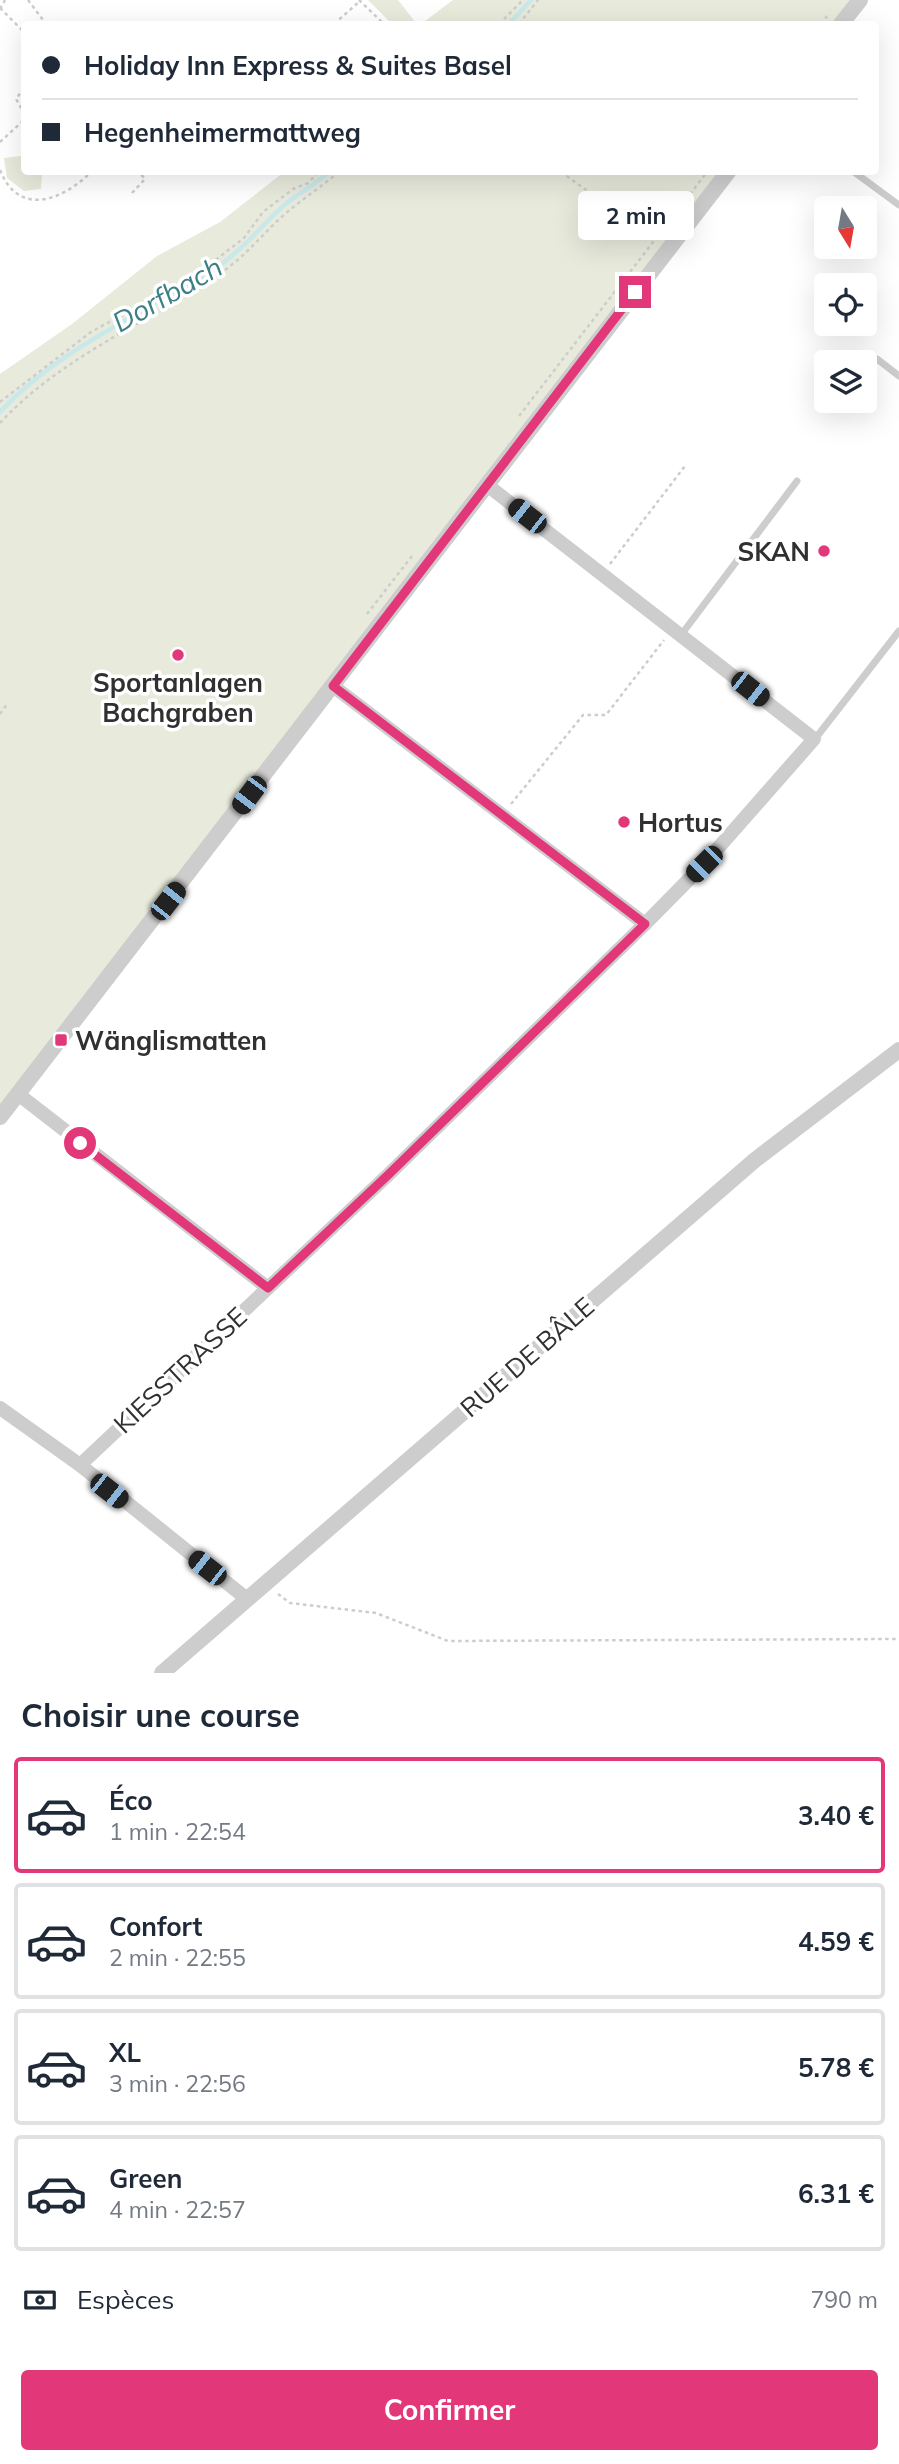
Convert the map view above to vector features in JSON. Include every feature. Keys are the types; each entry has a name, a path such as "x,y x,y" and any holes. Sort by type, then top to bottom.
{"street":[{"path":"843,21 860,0"},
{"path":"0,1117 726,175"},
{"path":"487,485 814,739"},
{"path":"333,686 645,924"},
{"name":"KIESSTRASSE","path":"80,1465 388,1175 645,924 704,864 814,739"},
{"name":"RUE DE BÂLE","path":"162,1673 755,1160 899,1050"},
{"path":"18,1094 268,1288"},
{"path":"0,1408 80,1465 247,1599"}],"lane":[{"path":"858,175 899,205"},
{"path":"877,359 899,376"},
{"path":"677,633 797,481"},
{"path":"814,739 899,631"}],"path":[{"path":"5,0 0,8 21,29"},
{"path":"28,0 44,21"},
{"path":"337,21 360,0 381,21"},
{"path":"502,21 523,0"},
{"path":"521,21 538,0"},
{"path":"21,92 16,99 21,108"},
{"path":"0,142 21,123"},
{"path":"0,170 6,183 14,190 25,197 41,200 58,197 87,175"},
{"path":"132,193 145,179 142,175"},
{"path":"0,402 91,332 186,276 200,272 244,238 263,212 316,175"},
{"path":"0,424 26,394 99,343 155,314 225,270 253,248 287,213 335,175"},
{"path":"565,175 668,249"},
{"path":"517,420 705,175"},
{"path":"612,208 658,202"},
{"path":"601,575 685,466"},
{"path":"502,815 583,715 606,715 677,633"},
{"path":"0,714 8,703"},
{"path":"264,1585 290,1603 376,1613 448,1641 899,1639"}],"shaded area":[{"path":"368,0 398,0 414,21 389,21"},
{"path":"453,0 860,0 843,21 425,21"},
{"path":"21,156 21,175 42,175 41,189 24,191 7,178 4,158"},
{"name":"Sportanlagen Bachgraben","path":"280,175 726,175 0,1117 0,374 72,324 157,256 220,222"}],"waterway":[{"name":"Dorfbach","path":"512,21 531,0"},
{"name":"Dorfbach","path":"0,412 24,389 77,349 220,265 282,207 325,175"}],"place":[{"name":"SKAN","path":"824,551"},
{"name":"Sportanlagen Bachgraben","path":"178,655"},
{"name":"Hortus","path":"624,822"},
{"name":"Wänglismatten","path":"61,1040"}],"route":[{"path":"80,1143 268,1288 645,924 333,686 635,292"}]}
